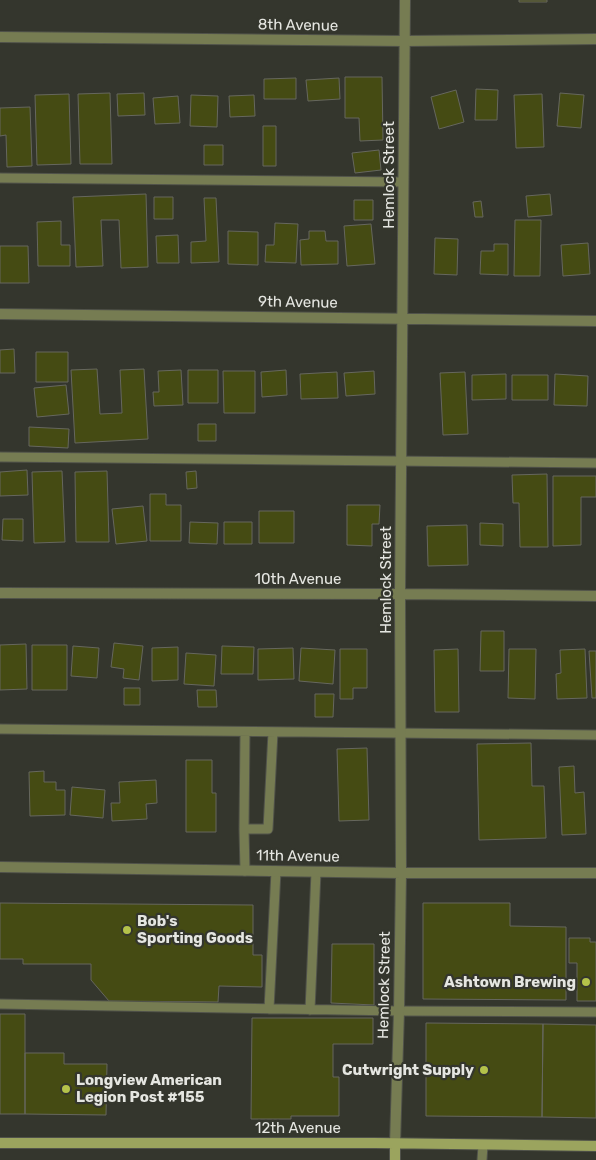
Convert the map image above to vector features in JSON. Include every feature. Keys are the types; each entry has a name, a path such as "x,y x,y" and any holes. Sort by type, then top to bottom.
{"street":[{"name":"Hemlock Street","path":"395,1160 401,873 400,594 405,0"},
{"name":"8th Avenue","path":"0,37 404,41 596,39"},
{"name":"9th Avenue","path":"0,314 596,320"},
{"name":"10th Avenue","path":"0,593 596,596"},
{"name":"11th Avenue","path":"0,867 401,873 596,873"},
{"name":"12th Avenue","path":"0,1143 596,1146"}],"lane":[{"path":"0,178 404,182"},
{"path":"0,457 596,463"},
{"path":"0,729 596,735"},
{"path":"244,871 245,732"},
{"path":"244,829 268,829 273,732"},
{"path":"269,1009 276,871"},
{"path":"310,1010 316,872"},
{"path":"0,1004 399,1012 596,1012"},
{"path":"482,1145 482,1160"}],"building":[{"path":"519,0 547,0 547,2 519,2"},
{"path":"345,77 382,77 383,140 360,141 359,118 345,118"},
{"path":"296,78 296,99 264,99 264,79"},
{"path":"339,78 340,99 308,101 306,80"},
{"path":"476,89 498,90 497,120 475,120"},
{"path":"456,90 464,122 439,129 431,97"},
{"path":"110,93 112,164 80,164 78,94"},
{"path":"144,93 145,115 118,116 117,94"},
{"path":"560,93 584,95 581,128 557,126"},
{"path":"69,94 71,164 37,165 35,95"},
{"path":"542,94 544,147 516,148 514,95"},
{"path":"191,95 218,96 217,127 190,126"},
{"path":"254,95 255,116 230,117 229,96"},
{"path":"178,96 180,123 155,124 153,98"},
{"path":"30,107 32,166 7,167 6,135 0,136 0,108"},
{"path":"263,126 276,126 276,166 263,166"},
{"path":"204,145 223,145 223,165 204,165"},
{"path":"379,150 381,170 355,173 352,153"},
{"path":"146,194 148,267 121,268 119,220 101,220 103,266 76,267 73,197"},
{"path":"550,194 552,215 528,217 526,196"},
{"path":"154,197 173,197 173,219 154,219"},
{"path":"204,198 216,198 219,262 191,263 191,242 206,241"},
{"path":"354,200 373,200 373,220 354,220"},
{"path":"481,201 483,217 475,217 473,202"},
{"path":"515,220 541,220 540,276 514,276"},
{"path":"61,221 61,245 70,245 70,266 38,266 37,222"},
{"path":"275,223 298,224 296,263 265,262 266,245 274,245"},
{"path":"371,224 375,264 347,266 344,226"},
{"path":"228,231 258,232 258,265 228,264"},
{"path":"309,231 325,231 326,241 338,241 338,264 301,265 300,240 309,239"},
{"path":"178,235 179,263 157,263 156,236"},
{"path":"435,238 458,239 457,275 434,274"},
{"path":"588,243 590,274 563,276 561,245"},
{"path":"494,244 508,244 508,275 480,274 481,251 494,251"},
{"path":"0,246 28,246 29,283 0,283"},
{"path":"14,349 15,373 0,373 0,350"},
{"path":"36,352 68,352 68,382 36,382"},
{"path":"97,369 100,414 122,413 120,370 144,369 148,439 75,443 71,370"},
{"path":"181,370 183,405 154,406 153,392 159,392 158,371"},
{"path":"188,370 218,370 218,403 188,403"},
{"path":"286,370 287,395 262,397 261,372"},
{"path":"223,371 255,371 255,413 224,413"},
{"path":"374,371 375,394 346,396 344,373"},
{"path":"337,372 338,398 301,399 300,374"},
{"path":"465,372 468,434 443,435 440,373"},
{"path":"506,374 506,399 472,400 472,375"},
{"path":"555,374 588,376 587,406 554,405"},
{"path":"512,375 548,375 548,400 512,400"},
{"path":"66,385 69,414 37,417 34,388"},
{"path":"198,424 216,424 216,441 198,441"},
{"path":"29,427 69,429 68,448 29,446"},
{"path":"27,470 28,495 0,496 0,472"},
{"path":"62,471 65,542 34,543 32,472"},
{"path":"107,471 109,542 76,542 75,472"},
{"path":"196,471 197,488 187,489 186,472"},
{"path":"547,474 548,547 520,547 519,503 513,503 512,475"},
{"path":"553,476 596,476 596,497 581,497 581,545 553,546"},
{"path":"150,494 166,494 166,505 181,505 181,541 150,541"},
{"path":"347,505 380,505 379,524 372,524 372,546 347,545"},
{"path":"143,506 147,541 116,544 112,509"},
{"path":"259,511 294,511 294,543 259,543"},
{"path":"3,519 23,519 23,541 2,540"},
{"path":"190,522 218,523 217,544 189,543"},
{"path":"224,522 252,522 252,544 224,544"},
{"path":"480,523 503,524 503,546 480,545"},
{"path":"467,525 468,565 428,566 427,526"},
{"path":"481,631 504,631 504,671 480,671"},
{"path":"114,643 143,646 139,680 123,678 124,669 111,667"},
{"path":"26,644 27,689 0,690 0,645"},
{"path":"32,645 67,645 67,690 32,690"},
{"path":"73,646 99,648 97,678 71,676"},
{"path":"222,646 254,647 253,674 221,674"},
{"path":"178,647 178,680 152,681 152,648"},
{"path":"293,648 294,679 258,680 258,649"},
{"path":"301,648 335,650 333,684 299,681"},
{"path":"340,649 367,649 367,688 353,688 353,699 340,699"},
{"path":"458,649 459,712 435,712 434,650"},
{"path":"509,649 536,649 535,699 508,698"},
{"path":"585,649 587,698 557,699 556,674 561,673 560,650"},
{"path":"589,651 596,651 596,698 592,698"},
{"path":"186,653 216,655 214,686 184,684"},
{"path":"124,688 140,688 140,705 124,705"},
{"path":"197,690 216,690 217,707 198,707"},
{"path":"315,694 334,694 333,717 315,717"},
{"path":"531,743 532,786 544,786 546,838 479,840 477,744"},
{"path":"367,748 369,820 339,821 337,749"},
{"path":"186,760 212,760 212,793 216,793 216,832 186,832"},
{"path":"574,766 575,793 584,792 586,834 562,835 559,767"},
{"path":"44,771 44,782 56,782 56,790 65,790 65,815 30,816 29,772"},
{"path":"156,780 157,803 146,804 147,819 112,821 111,803 120,803 119,782"},
{"path":"72,787 105,790 103,818 70,815"},
{"name":"Bob's Sporting Goods","path":"0,903 253,905 253,955 262,955 262,987 219,986 218,1002 109,1001 91,980 91,964 23,964 23,959 0,959"},
{"path":"423,903 510,903 510,926 566,927 566,1000 423,999"},
{"name":"Ashtown Brewing","path":"569,938 590,938 590,942 596,942 596,1001 577,1001 577,963 569,963"},
{"path":"332,944 374,944 374,1005 331,1003"},
{"path":"0,1014 25,1014 25,1114 0,1114"},
{"path":"252,1018 373,1018 373,1044 333,1044 333,1077 339,1077 339,1116 291,1116 291,1119 251,1119"},
{"name":"Cutwright Supply","path":"426,1023 543,1024 542,1117 426,1116"},
{"path":"543,1024 596,1025 596,1118 542,1117"},
{"name":"Longview American Legion Post #155","path":"25,1053 64,1053 64,1064 107,1064 106,1115 25,1114"}],"place":[{"name":"Bob's Sporting Goods","path":"127,930"},
{"name":"Ashtown Brewing","path":"586,982"},
{"name":"Cutwright Supply","path":"484,1070"},
{"name":"Longview American Legion Post #155","path":"66,1089"}]}
